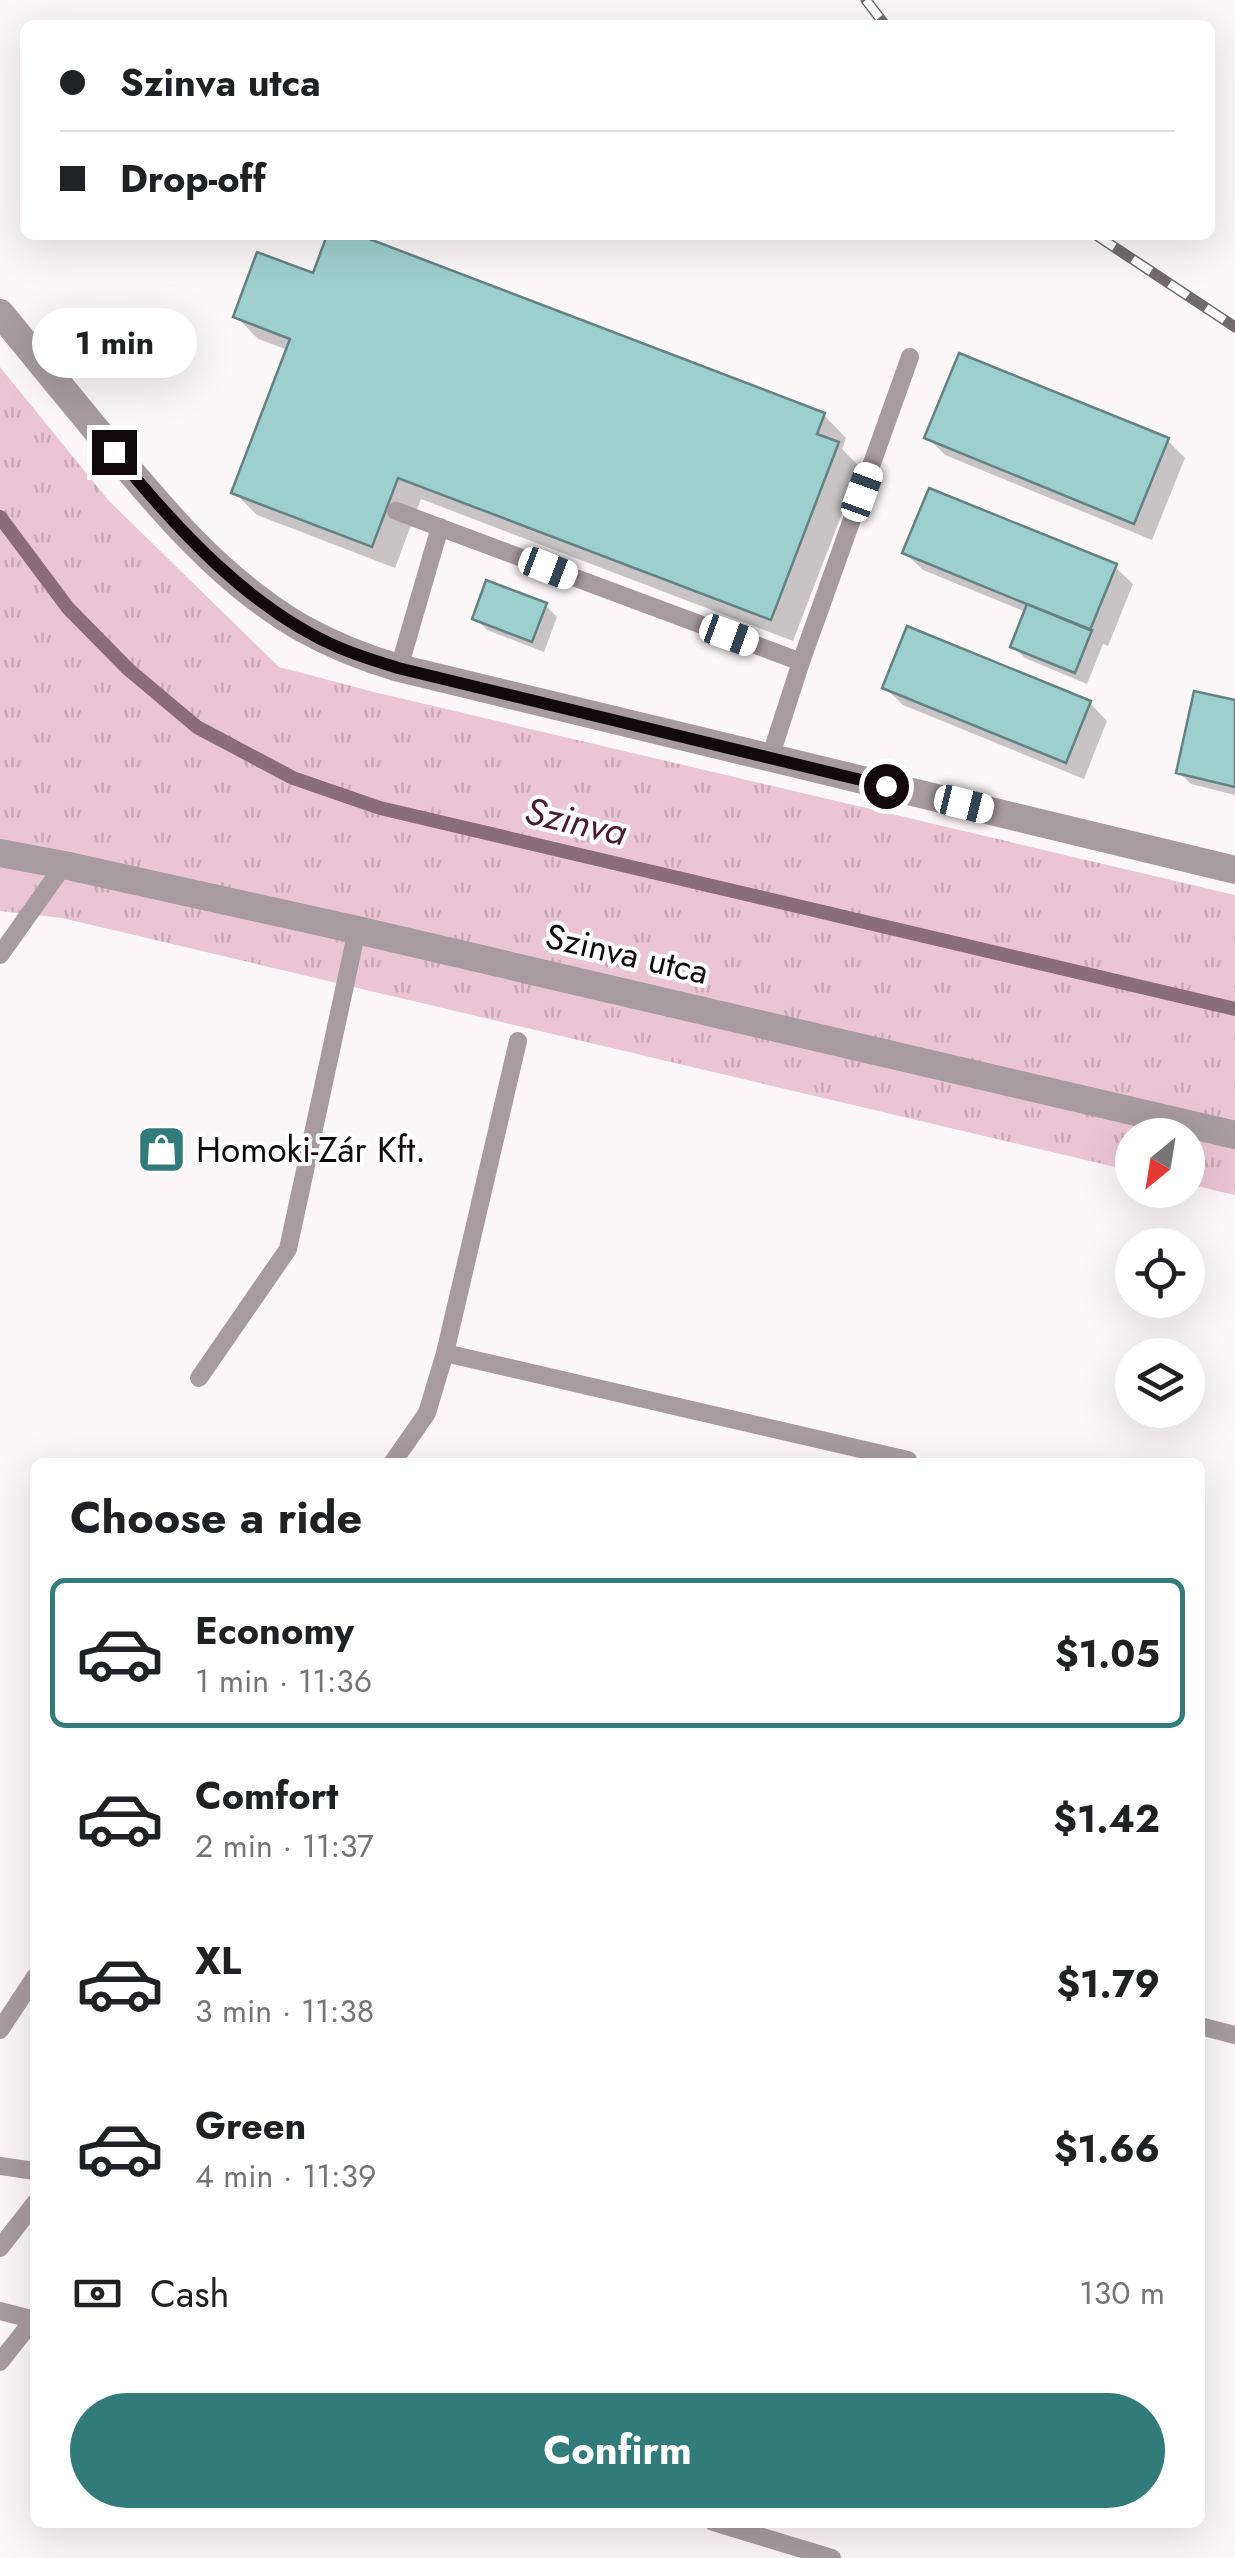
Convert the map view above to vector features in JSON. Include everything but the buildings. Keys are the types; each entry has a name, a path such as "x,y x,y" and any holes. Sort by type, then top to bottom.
{"street":[{"path":"0,313 160,508 253,594 296,625 339,648 392,666 1235,870"},
{"name":"Szinva utca","path":"0,853 357,930 1235,1134"}],"lane":[{"path":"770,758 910,357"},
{"path":"396,511 801,662"},
{"path":"392,666 440,527"},
{"path":"0,955 64,865"},
{"path":"199,1378 288,1249 357,930"},
{"path":"396,1458 426,1413 444,1353 518,1042"},
{"path":"444,1353 899,1458"},
{"path":"0,2030 30,1985"},
{"path":"1205,2027 1235,2035"},
{"path":"0,2166 30,2170"},
{"path":"0,2248 30,2209"},
{"path":"0,2311 30,2319"},
{"path":"0,2362 30,2326"},
{"path":"733,2528 832,2558"}],"green space":[{"path":"0,367 109,501 279,667 1235,895 1235,1195 1205,1188 1205,1118 1115,1118 1115,1167 62,918 0,911"}],"waterway":[{"name":"Szinva","path":"0,517 68,608 128,669 197,727 293,778 380,808 1235,1009"}],"railway":[{"path":"866,0 881,20"},
{"path":"1104,240 1235,327"}],"place":[{"name":"Homoki-Zár Kft.","path":"161,1150"}],"route":[{"path":"114,452 160,508 218,564 296,625 339,648 398,668 886,786"}]}
